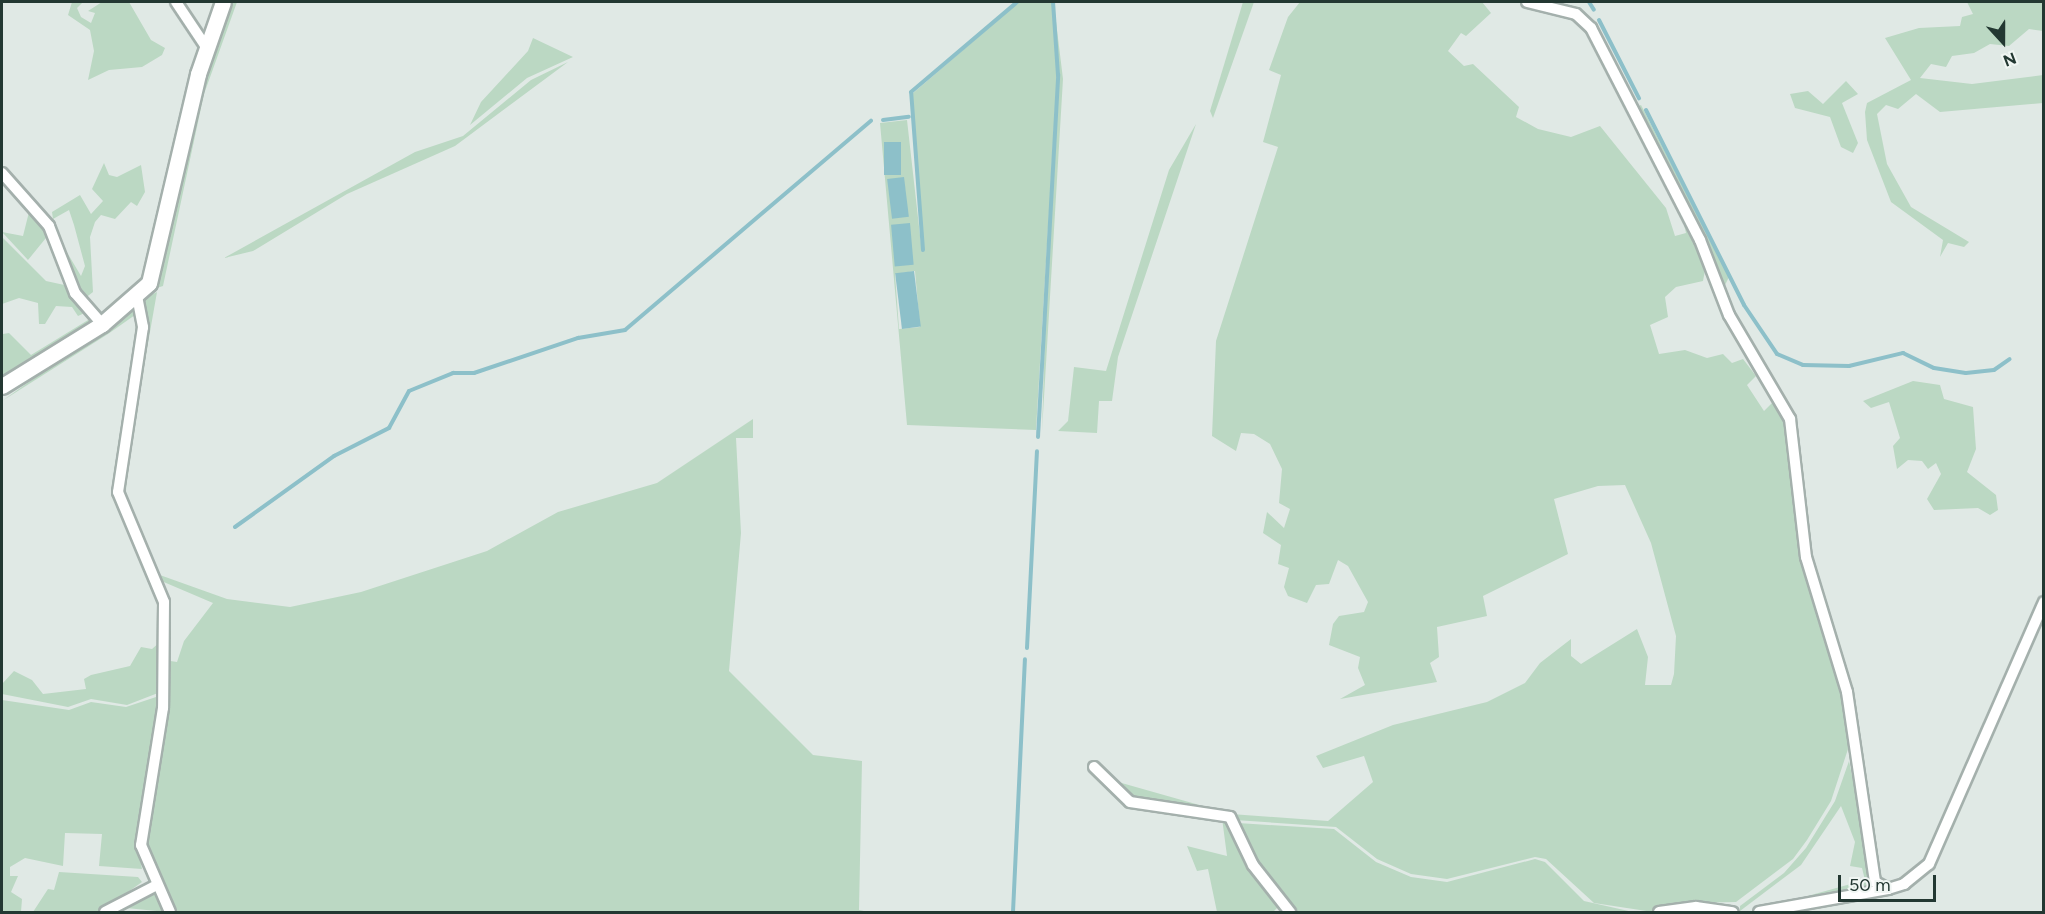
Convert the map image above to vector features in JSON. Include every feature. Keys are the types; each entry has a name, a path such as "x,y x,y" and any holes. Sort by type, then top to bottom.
{"main road":[{"path":"2,386 102,324 137,296 159,255 206,47 223,2"}],"street":[{"path":"177,2 206,47"},
{"path":"1527,2 1576,14 1591,28 1700,240 1729,315 1790,419 1806,557 1847,692 1875,882 1888,889"},
{"path":"2,173 49,226 75,293 102,324"},
{"path":"137,296 143,327 118,492 161,591 165,615 163,714 141,845 154,886 170,912"},
{"path":"1759,912 1888,889 1918,875 1940,843 2043,602"},
{"path":"1094,767 1130,802 1230,817 1253,865 1290,912"},
{"path":"105,912 154,886"},
{"path":"1659,912 1696,907 1732,912"}],"green space":[{"path":"72,2 83,2 77,8 81,17 91,23 95,13 88,11 102,2 129,2 151,40 165,48 162,55 142,67 109,70 88,80 94,51 90,30 68,15"},
{"path":"231,2 237,2 204,94 163,286 147,291 164,264 204,80"},
{"path":"1019,2 1052,2 1057,75 1036,430 907,425 880,123 907,120 922,253 912,94","holes":["915,271 920,327 899,329 895,274"]},
{"path":"1243,2 1254,2 1213,118 1210,111"},
{"path":"1300,2 1482,2 1491,13 1466,36 1461,33 1448,51 1464,66 1473,64 1519,107 1516,117 1538,129 1571,137 1600,126 1666,208 1675,236 1686,233 1679,203 1707,260 1703,281 1676,287 1665,297 1668,317 1650,325 1659,354 1685,350 1707,358 1723,354 1732,363 1743,359 1756,376 1747,385 1764,411 1777,398 1788,420 1800,534 1845,692 1849,746 1831,801 1807,840 1793,859 1736,902 1680,903 1653,912 1594,903 1546,859 1535,857 1447,879 1411,874 1377,859 1336,827 1235,820 1130,799 1104,778 1231,814 1328,821 1373,782 1364,756 1323,768 1316,756 1393,725 1487,702 1525,683 1540,663 1571,639 1571,656 1581,664 1637,629 1648,657 1645,685 1671,685 1674,674 1676,636 1651,543 1625,485 1598,486 1554,499 1568,554 1483,596 1487,616 1437,627 1439,657 1430,663 1437,682 1340,699 1365,685 1358,668 1360,657 1329,645 1333,624 1339,616 1364,612 1368,602 1348,566 1338,560 1329,584 1316,585 1307,603 1288,596 1284,587 1289,568 1278,564 1281,545 1263,533 1267,512 1284,528 1290,509 1279,503 1282,469 1270,444 1254,434 1241,433 1236,451 1212,436 1216,341 1278,147 1263,142 1281,75 1269,70 1288,17"},
{"path":"1967,2 2042,2 2043,31 2029,29 2009,46 1990,44 1974,53 1952,56 1946,67 1931,64 1920,78 1972,84 2043,75 2043,103 1940,112 1916,94 1898,109 1886,105 1877,114 1887,164 1911,207 1969,242 1964,247 1948,243 1940,257 1943,240 1891,202 1867,140 1865,112 1867,103 1911,80 1885,38 1919,28 1960,26 1962,17 1973,14"},
{"path":"1054,5 1063,79 1042,431 1049,198 1059,75"},
{"path":"533,38 573,57 527,78 470,125 481,102 528,51"},
{"path":"568,62 455,146 347,194 253,251 224,258 415,152 463,136 531,80"},
{"path":"1846,81 1858,94 1842,103 1858,143 1853,153 1841,147 1830,117 1795,108 1790,94 1808,91 1823,104"},
{"path":"1641,105 1729,277 1722,291 1635,108"},
{"path":"1196,124 1118,357 1112,401 1099,401 1097,433 1058,431 1068,421 1074,367 1106,371 1169,170"},
{"path":"104,163 109,175 117,177 141,165 145,192 137,206 131,202 115,219 101,215 95,222 90,237 93,292 84,299 62,244 81,276 85,266 69,210 53,219 52,212 80,195 91,214 103,201 92,189"},
{"path":"30,208 50,233 28,260 2,232 23,236"},
{"path":"2,237 46,281 69,286 89,311 78,316 72,307 56,306 45,324 39,324 38,303 19,298 2,304"},
{"path":"157,292 128,457 125,508 121,470 141,300"},
{"path":"133,308 135,315 2,401"},
{"path":"93,317 90,325 2,376 3,334 9,333 31,355"},
{"path":"1913,381 1940,385 1944,399 1973,407 1976,449 1967,472 1996,495 1998,510 1990,515 1978,508 1934,510 1927,499 1941,474 1936,463 1928,469 1922,461 1908,460 1897,469 1893,446 1900,438 1889,402 1871,408 1863,401"},
{"path":"753,419 753,438 736,438 741,533 729,671 813,755 862,761 859,910 869,912 174,912 145,855 164,660 177,662 184,641 213,603 159,580 157,574 227,599 290,607 361,592 487,551 558,512 657,483"},
{"path":"160,642 158,693 127,705 91,699 68,707 2,694 2,684 14,671 32,680 43,694 86,689 84,679 91,675 130,666 141,647 152,649"},
{"path":"159,696 138,848 142,869 99,866 102,834 65,833 63,866 25,858 10,867 10,876 18,876 11,892 22,899 21,912 2,912 2,700 69,710 91,702 126,707"},
{"path":"1849,761 1875,886 1757,910 1865,880 1862,868 1850,866 1855,842 1841,806 1801,865 1740,911 1740,906 1784,873 1806,848 1835,801"},
{"path":"1222,818 1279,906 1273,912 1217,912 1208,869 1197,871 1187,846 1227,856"},
{"path":"1238,823 1334,829 1376,862 1411,877 1447,882 1535,859 1545,862 1584,901 1633,912 1293,912 1261,874"},
{"path":"59,872 138,877 142,882 100,912 33,912 48,889 54,890"},
{"path":"155,892 167,912 126,908 115,912"}],"water":[{"path":"884,142 901,142 901,175 884,175"},
{"path":"904,177 909,217 892,219 887,179"},
{"path":"910,223 914,265 895,266 891,225"},
{"path":"914,271 921,327 902,329 895,273"}],"waterway":[{"path":"923,250 911,92 1017,2"},
{"path":"1038,437 1058,75 1053,2"},
{"path":"1589,2 1594,10"},
{"path":"1599,20 1639,98"},
{"path":"1646,110 1744,305 1777,354 1803,365 1849,366 1903,353 1934,368 1966,373 1994,370 2010,359"},
{"path":"883,120 909,117"},
{"path":"235,527 334,456 389,428 409,391 453,373 474,373 578,338 625,330 871,121"},
{"path":"1027,648 1037,451"},
{"path":"1013,912 1025,659"}]}
